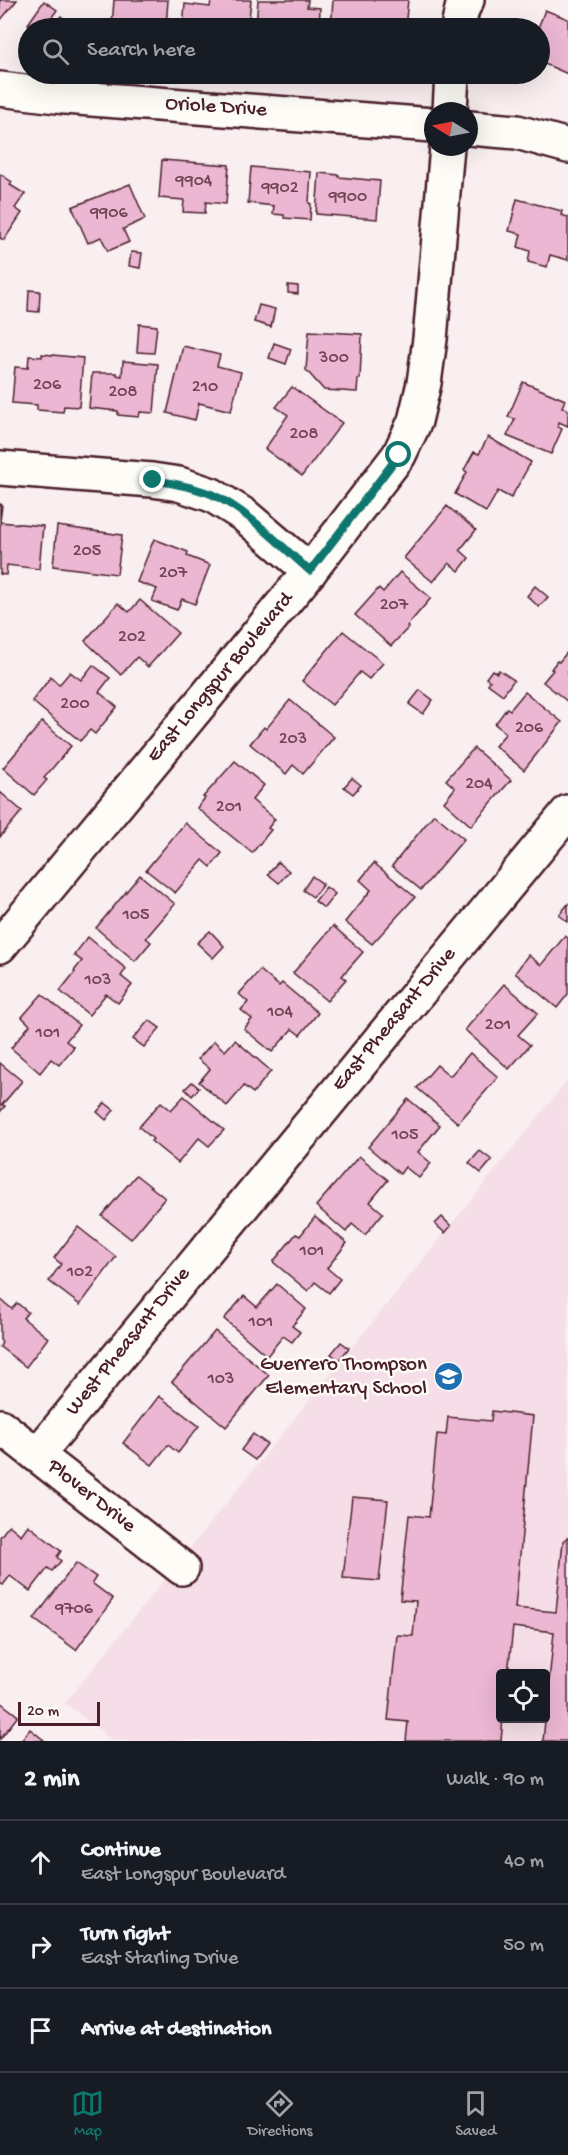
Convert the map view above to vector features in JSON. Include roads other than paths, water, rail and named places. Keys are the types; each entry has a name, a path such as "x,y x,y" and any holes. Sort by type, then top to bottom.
{"street":[{"path":"461,18 467,0"},
{"path":"450,102 451,84"},
{"name":"Oriole Drive","path":"0,89 64,97 424,124"},
{"path":"478,129 517,132 568,146"},
{"name":"East Longspur Boulevard","path":"0,946 310,571 399,455 415,421 424,383 446,156"},
{"path":"0,468 179,484 212,495 244,515 310,571"},
{"name":"East Pheasant Drive","path":"222,1229 568,812"},
{"name":"West Pheasant Drive","path":"37,1455 222,1229"},
{"name":"Plover Drive","path":"0,1426 182,1568"}],"place":[{"name":"Guerrero Thompson Elementary School","path":"448,1377"}]}
